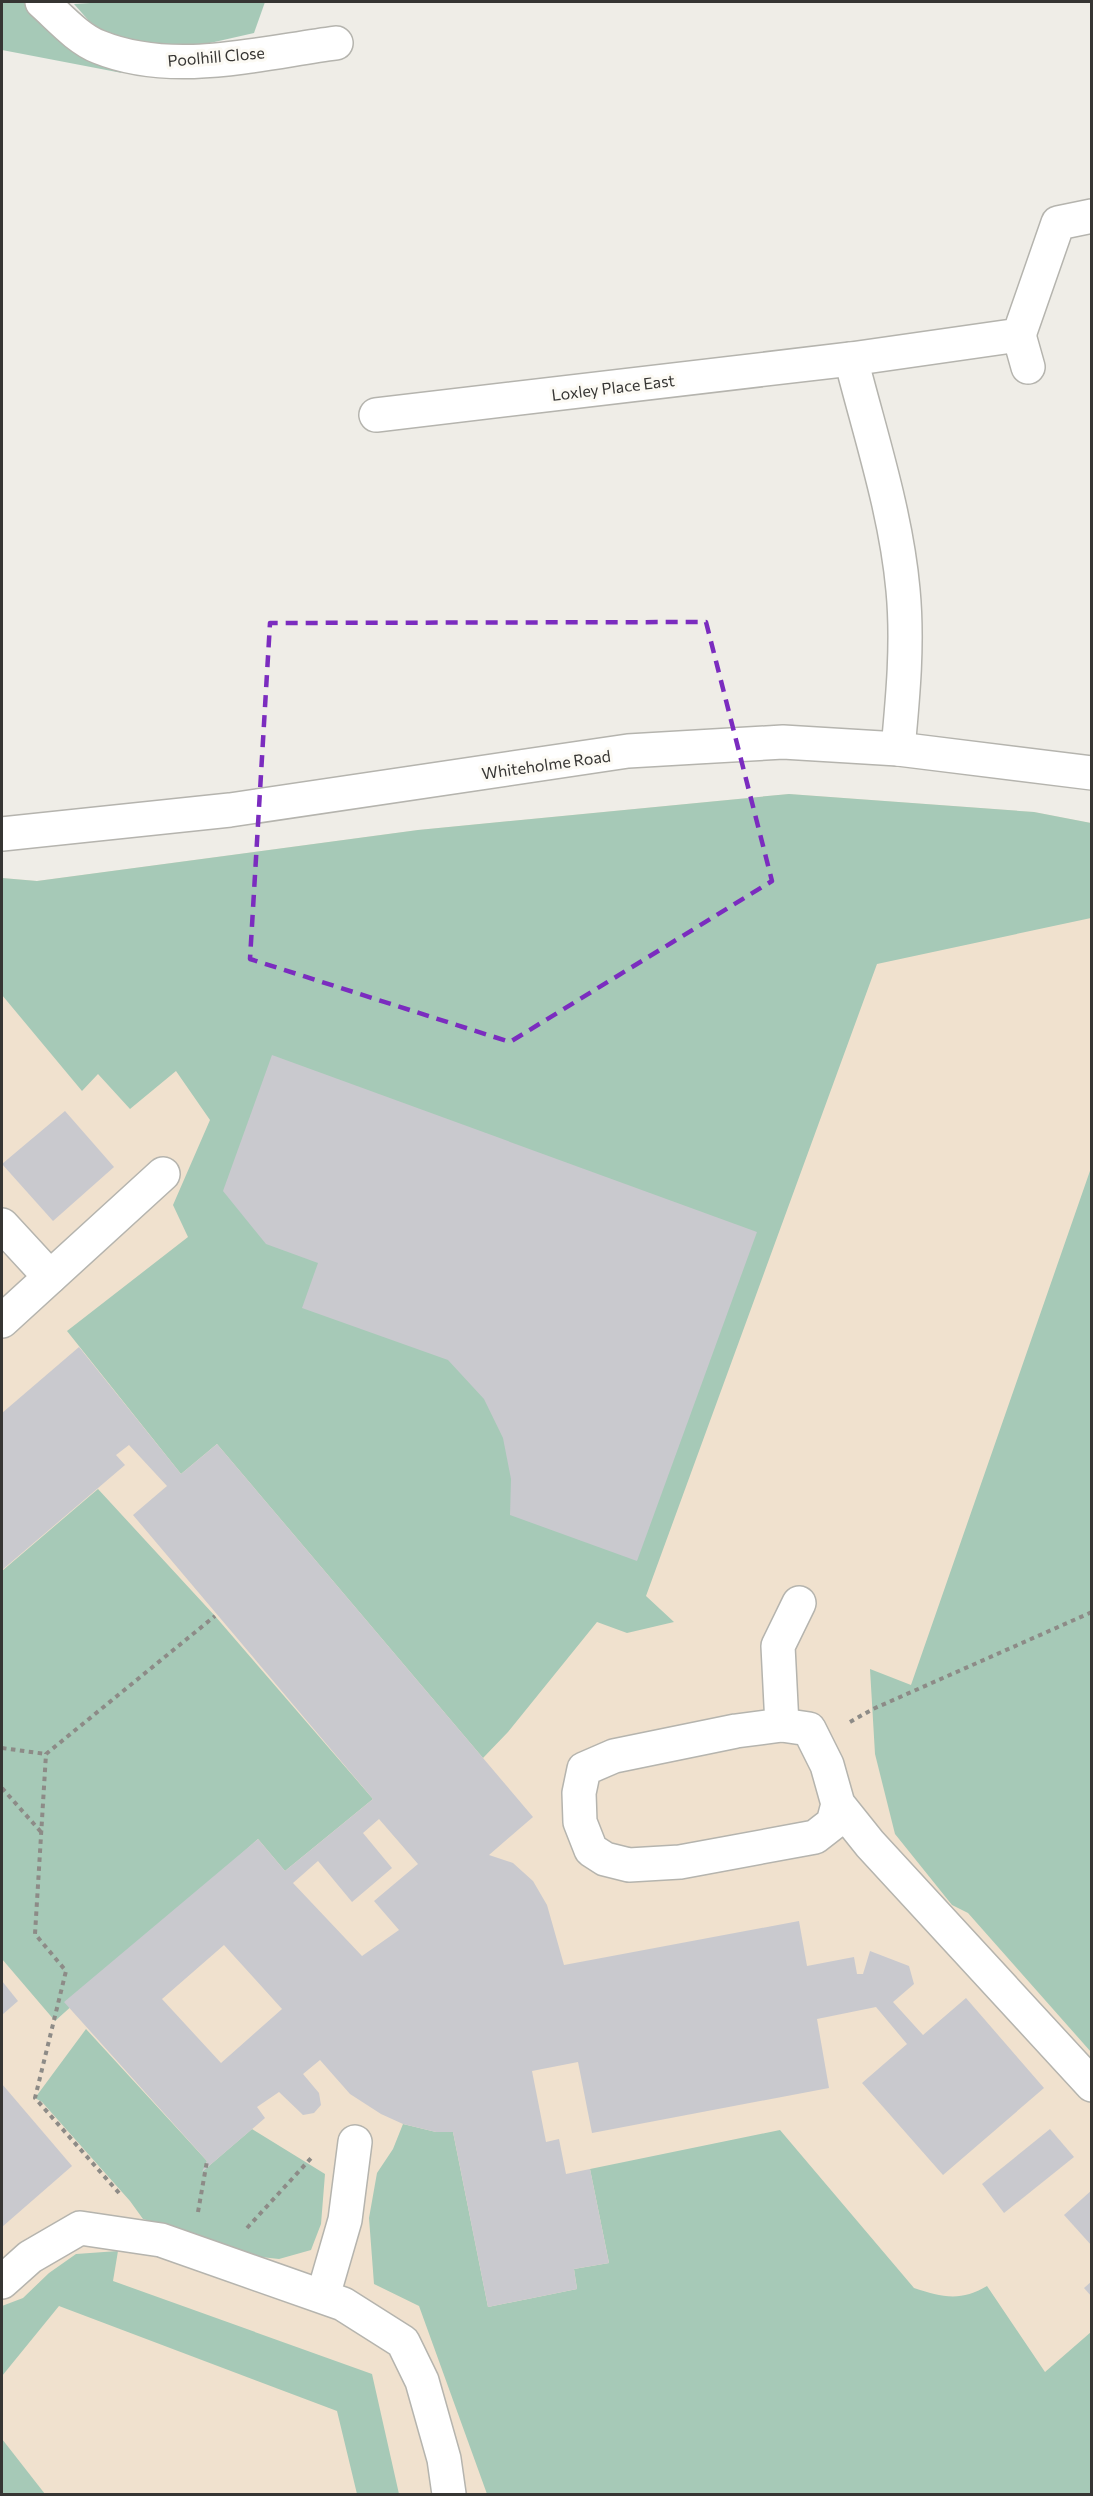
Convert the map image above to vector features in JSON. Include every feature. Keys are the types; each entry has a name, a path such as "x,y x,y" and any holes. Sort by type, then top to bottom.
{"street":[{"name":"Poolhill Close","path":"42,2 67,25 97,47 134,58 170,63 336,43"},
{"path":"1028,367 1019,335 1058,223 1092,216"},
{"name":"Loxley Place East","path":"376,414 850,359 1019,335"},
{"path":"850,359 894,533 903,590 905,674 898,749"},
{"name":"Whiteholme Road","path":"2,834 230,810 628,751 783,741 898,749 1092,773"},
{"path":"2,1321 164,1174"},
{"path":"2,1225 50,1277"},
{"path":"782,1725 778,1646 799,1603"},
{"path":"838,1804 833,1823 815,1837 782,1845 680,1862 629,1865 605,1859 591,1850 580,1822 579,1793 584,1769 614,1755 726,1733 782,1725 809,1729 827,1765 838,1804 870,1844 1092,2085"},
{"path":"322,2296 345,2220 355,2142"},
{"path":"2,2282 30,2257 80,2228 160,2240 343,2304 403,2342 422,2381 444,2459 449,2494"}],"path":[{"path":"816,1742 873,1709 1092,1612"},
{"path":"2,1748 46,1754 215,1616"},
{"path":"46,1754 35,1934 66,1971 35,2098 121,2196"},
{"path":"2,1788 41,1833"},
{"path":"205,2255 314,2155"},
{"path":"205,2255 207,2161"}],"highlighted area":[{"path":"706,622 772,881 510,1042 250,959 270,623"}],"shaded area":[{"path":"789,794 1034,812 1091,823 1091,2494 2,2494 2,878 37,881 418,830"}],"green space":[{"path":"2,2 23,2 45,21 122,73 2,50"},
{"path":"265,2 254,33 210,43 174,47 114,39 89,21 74,4"},
{"path":"789,794 1034,812 1091,823 1091,918 877,964 646,1596 674,1622 627,1633 597,1622 508,1732 483,1758 217,1444 181,1474 67,1331 188,1237 173,1205 210,1120 176,1071 130,1109 98,1074 82,1091 2,995 2,878 37,881 418,830"},
{"path":"1091,1168 1091,2052 968,1913 952,1905 895,1834 875,1754 870,1669 911,1685"},
{"path":"98,1489 215,1616 373,1799 285,1871 258,1839 55,2021 2,1959 2,1571"},
{"path":"86,2029 207,2161 203,2171 252,2129 325,2174 321,2224 311,2250 279,2259 251,2256 191,2233 143,2219 130,2201 42,2102 35,2098"},
{"path":"403,2124 436,2132 453,2132 488,2307 577,2289 574,2269 609,2263 590,2169 780,2130 914,2288 942,2296 960,2296 987,2286 1045,2372 1091,2332 1091,2494 487,2494 419,2306 374,2284 369,2218 377,2173 393,2149"},
{"path":"118,2251 113,2281 372,2374 399,2494 357,2494 337,2411 59,2306 2,2376 2,2306 23,2298 49,2273 76,2254"},
{"path":"2,2439 45,2494 2,2494"}],"building":[{"path":"272,1055 757,1232 637,1561 510,1515 511,1479 503,1438 484,1399 448,1360 302,1308 318,1263 266,1244 223,1191"},
{"path":"65,1111 114,1167 53,1221 2,1164"},
{"path":"79,1347 181,1474 217,1444 533,1817 489,1855 513,1863 533,1881 547,1905 564,1965 799,1921 807,1966 854,1957 857,1974 863,1974 870,1951 909,1966 914,1984 893,2002 923,2035 966,1998 1044,2088 943,2175 862,2083 907,2044 876,2007 817,2019 829,2088 592,2133 578,2062 532,2071 546,2142 559,2139 566,2174 590,2169 609,2263 574,2269 577,2289 488,2307 453,2132 436,2132 403,2124 381,2114 350,2094 320,2060 303,2074 319,2093 321,2105 314,2113 303,2115 279,2092 257,2107 265,2118 202,2172 207,2161 64,2002 258,1839 285,1871 373,1799 133,1515 167,1486 129,1445 116,1455 125,1465 2,1570 2,1413","holes":["379,1819 418,1864 374,1901 399,1930 362,1956 293,1883 318,1861 352,1902 392,1868 363,1833","224,1945 282,2009 221,2063 162,1999"]},
{"path":"2,1981 18,2001 2,2015"},
{"path":"2,2084 72,2166 2,2227"},
{"path":"1050,2129 1074,2157 1004,2213 982,2184"},
{"path":"1092,2190 1092,2246 1064,2215"},
{"path":"1092,2281 1092,2297 1084,2288"}]}
